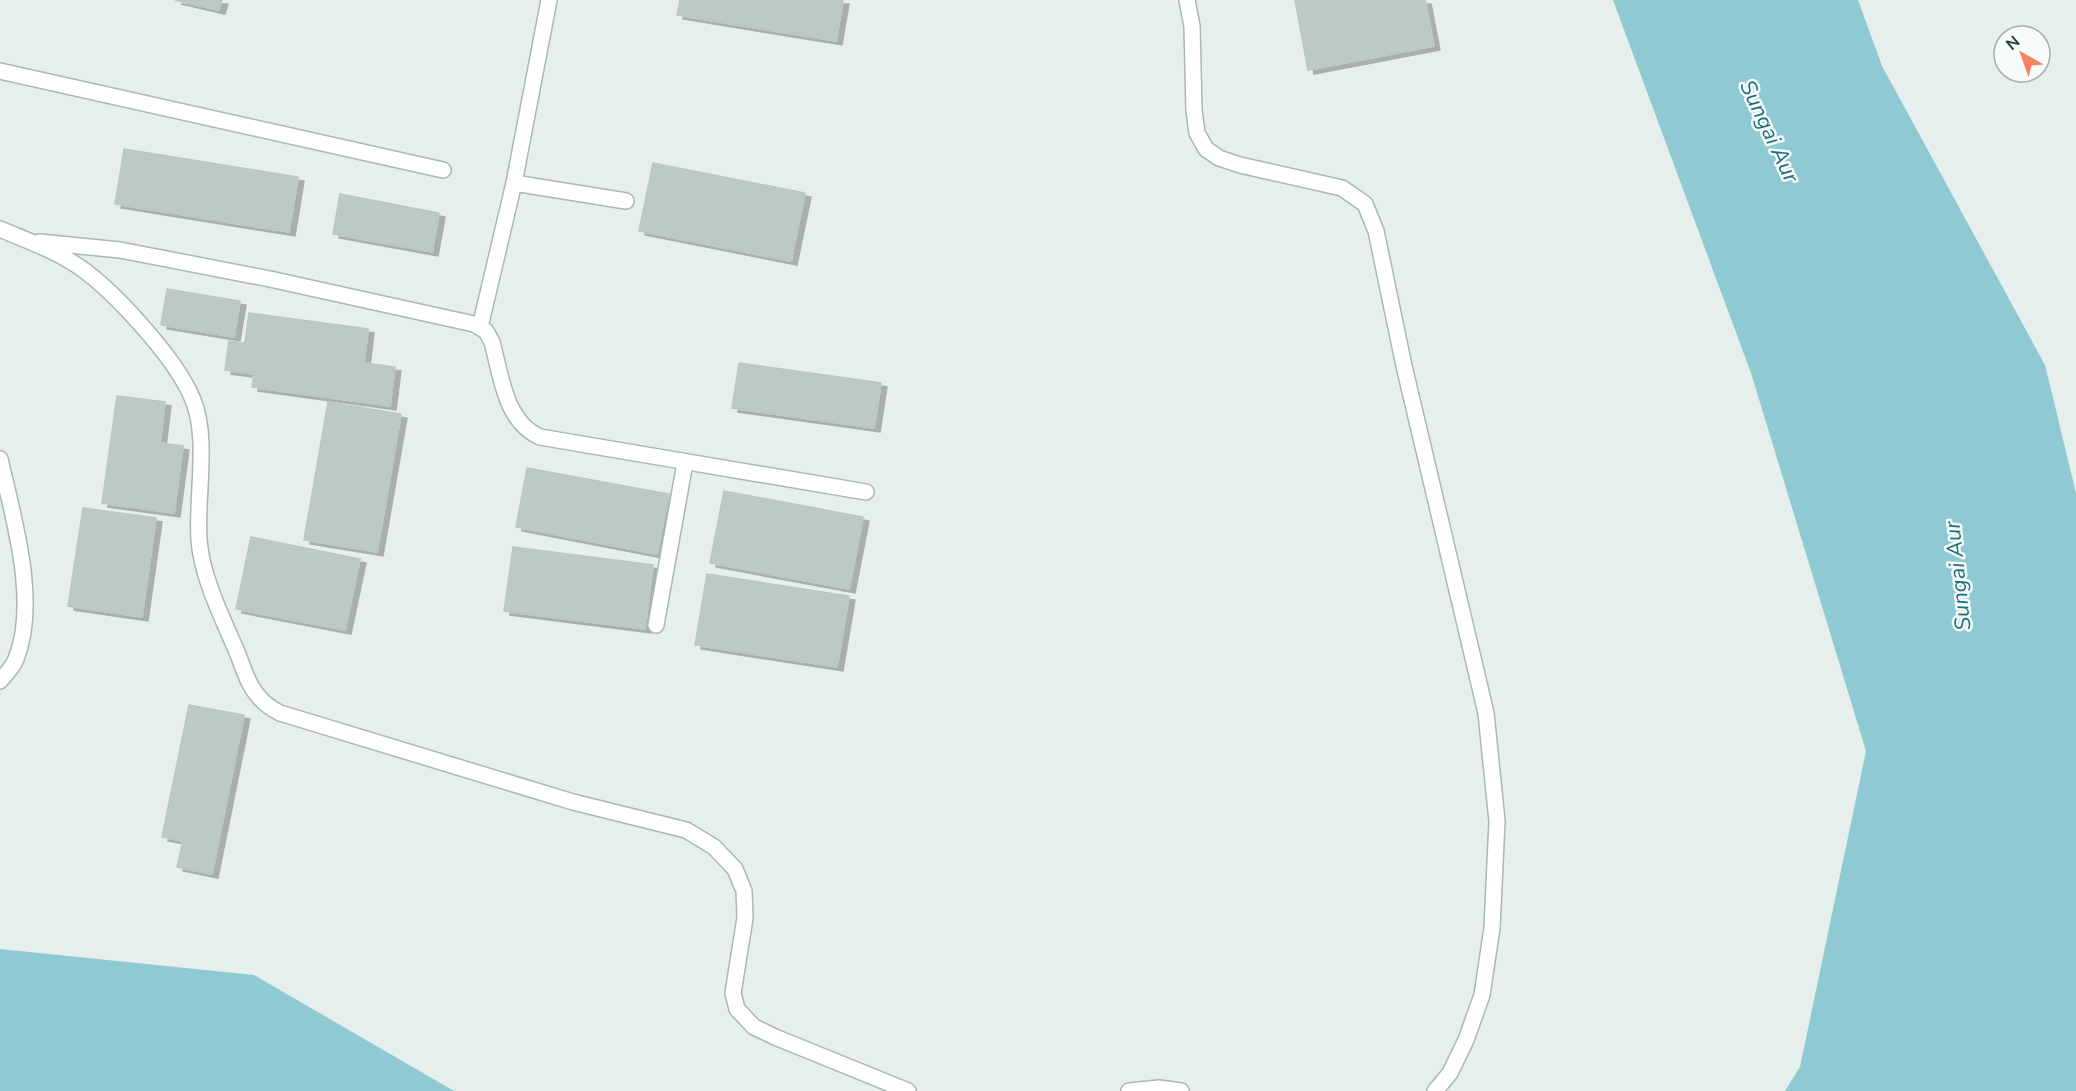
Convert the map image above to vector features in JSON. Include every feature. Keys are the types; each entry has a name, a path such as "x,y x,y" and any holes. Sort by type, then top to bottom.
{"lane":[{"path":"480,327 513,183 549,0"},
{"path":"1187,0 1192,26 1194,110 1197,133 1206,148 1219,158 1240,165 1342,188 1365,204 1376,231 1404,366 1486,713 1497,821 1492,928 1482,995 1458,1057 1450,1073 1435,1091"},
{"path":"0,71 443,170"},
{"path":"513,183 626,201"},
{"path":"0,229 71,261 114,295 177,370 193,399 199,420 201,452 198,506 199,543 209,581 243,667 258,697 268,707 280,713 573,802 686,830 714,847 735,869 744,891 745,918 733,993 738,1009 754,1027 908,1091"},
{"path":"27,241 120,250 270,279 480,327 486,331 492,342 512,409 521,425 540,437 866,492"},
{"path":"0,459 20,549 24,586 24,629 16,661 0,681"},
{"path":"656,625 685,463"},
{"path":"1129,1091 1159,1088 1181,1091"}],"water":[{"name":"Sungai Aur","path":"1613,0 1858,0 1882,66 2045,365 2076,493 2076,1091 1785,1091 1800,1067 1866,751 1751,373"},
{"path":"0,949 254,975 454,1091 0,1091"}],"building":[{"path":"175,0 222,0 219,10"},
{"path":"680,0 843,0 836,41 677,15"},
{"path":"1295,0 1425,0 1434,46 1308,70"},
{"path":"124,149 298,177 289,232 115,204"},
{"path":"653,163 805,193 791,261 639,231"},
{"path":"340,194 439,213 432,252 333,234"},
{"path":"167,289 240,301 234,337 161,325"},
{"path":"249,313 368,329 364,363 395,367 390,406 252,387 254,374 225,370 229,341 245,343"},
{"path":"739,363 881,383 874,428 732,408"},
{"path":"117,396 165,402 160,443 183,446 174,513 102,503"},
{"path":"328,402 401,414 377,552 304,540"},
{"path":"527,468 669,494 657,554 516,527"},
{"path":"724,491 863,517 849,589 710,563"},
{"path":"83,508 156,518 142,617 68,606"},
{"path":"251,537 360,559 345,630 236,609"},
{"path":"513,547 653,565 645,629 504,611"},
{"path":"707,574 849,596 837,667 695,645"},
{"path":"189,705 244,715 212,874 177,867 183,841 162,837"}]}
